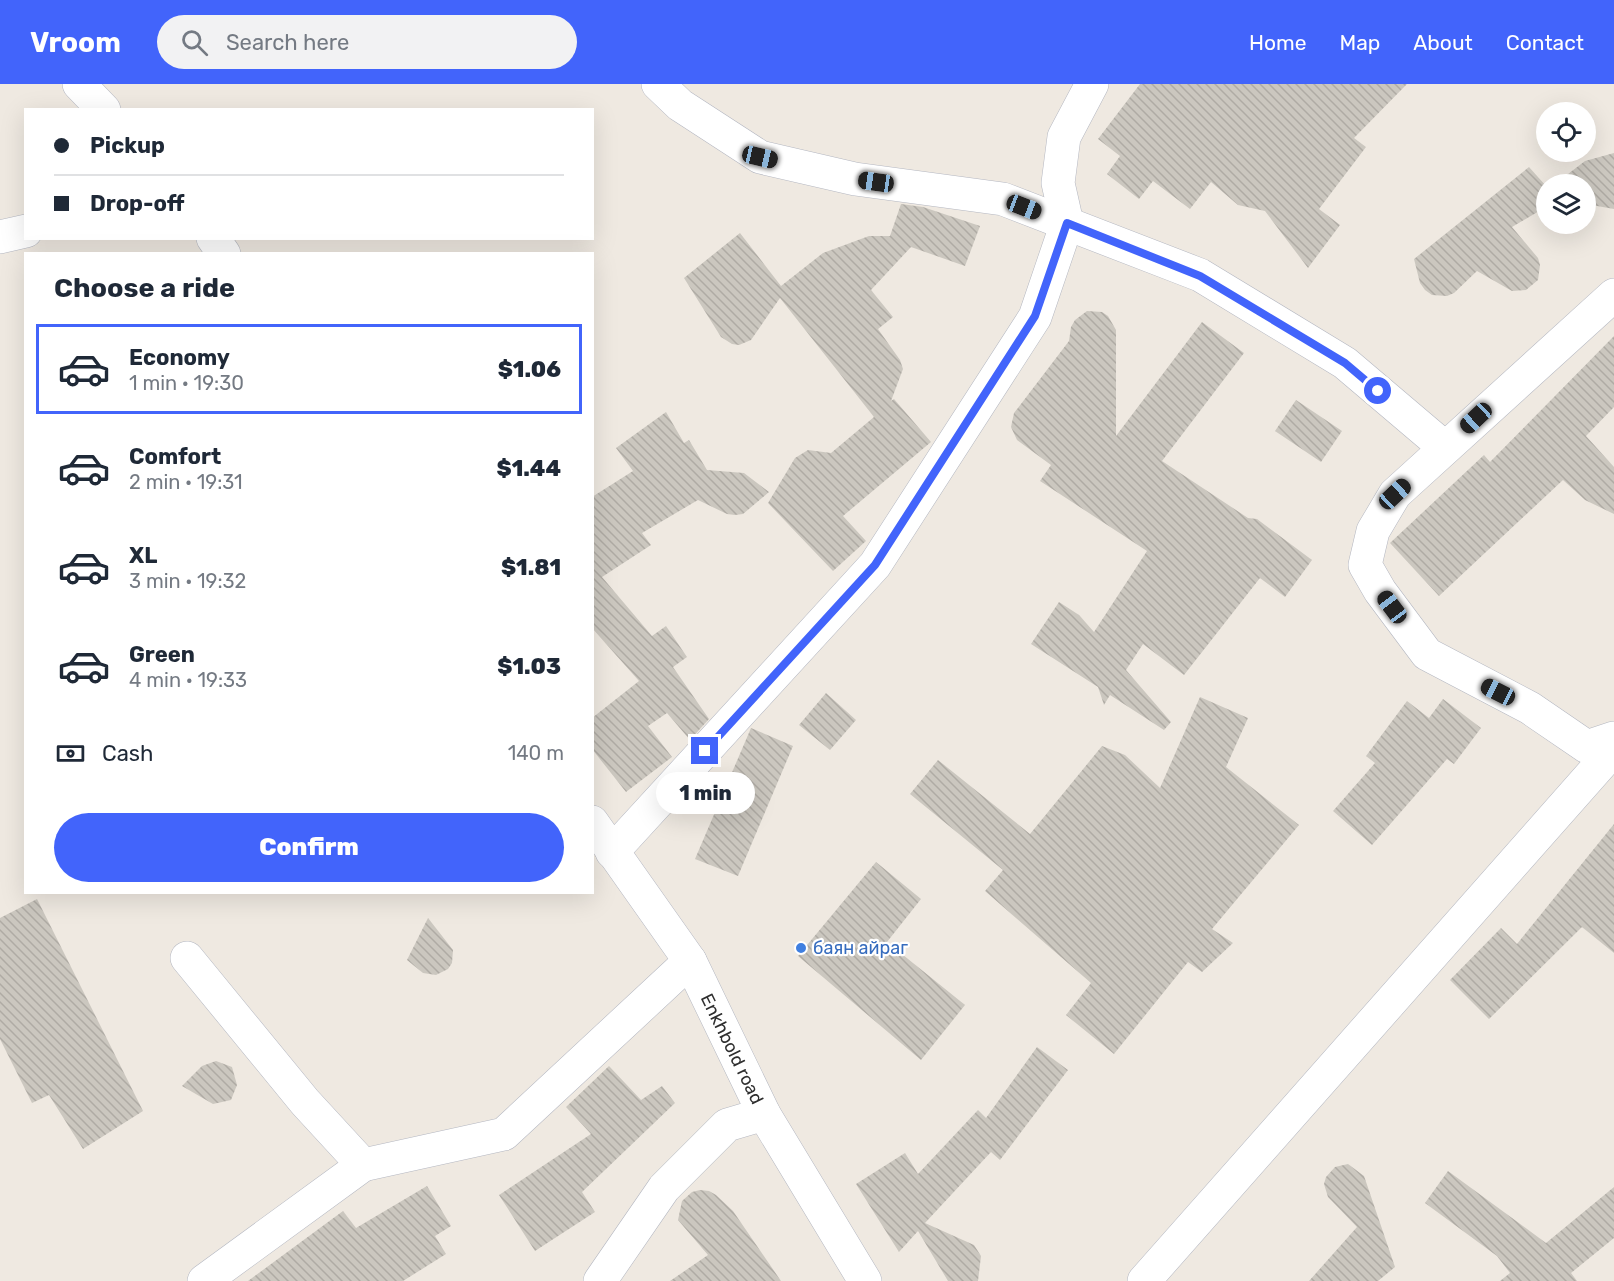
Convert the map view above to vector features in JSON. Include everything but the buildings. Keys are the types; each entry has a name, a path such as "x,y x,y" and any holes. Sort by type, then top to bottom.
{"street":[{"path":"658,84 681,105 760,157 855,179 1003,199 1200,276 1345,363 1444,447"},
{"path":"612,852 875,565 1035,316 1067,223 1058,183 1064,137 1092,84"},
{"path":"0,237 24,231"},
{"path":"1614,295 1444,447 1395,494 1373,531 1365,565 1375,583 1427,654 1530,708 1587,747 1614,738"},
{"path":"1144,1281 1614,749"},
{"name":"Enkhbold road","path":"594,825 690,961 764,1114 865,1281"},
{"path":"187,958 305,1102 363,1164"},
{"path":"204,1281 363,1164 504,1134 690,961"},
{"path":"600,1281 664,1188 727,1125 764,1114"}],"place":[{"name":"баян айраг","path":"801,948"}],"route":[{"path":"705,751 875,565 1035,316 1067,223 1200,276 1345,363 1378,391"}]}
